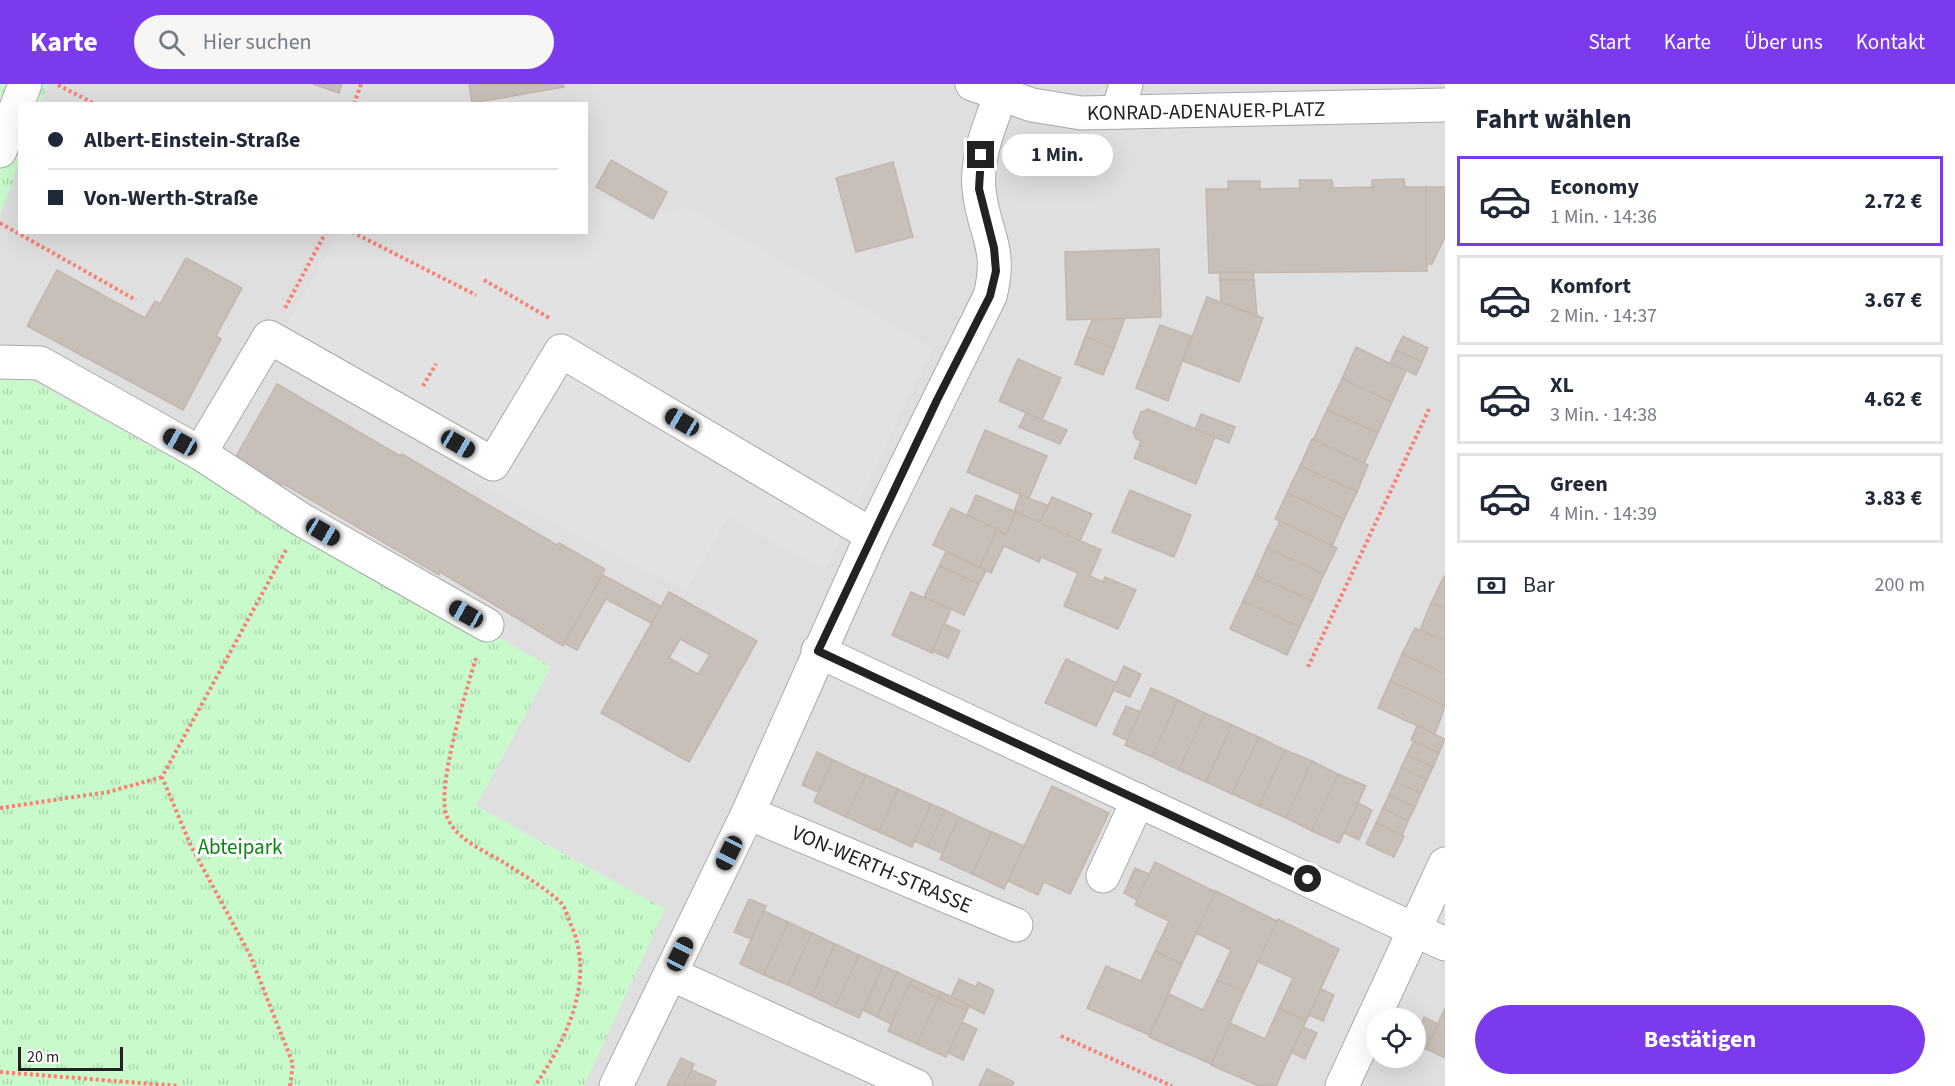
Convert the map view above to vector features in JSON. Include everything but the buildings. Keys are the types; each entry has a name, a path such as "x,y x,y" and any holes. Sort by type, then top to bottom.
{"street":[{"path":"18,102 25,84"},
{"path":"616,1086 748,813 818,651 872,535 990,296 996,271 994,248 979,189 986,90"},
{"name":"KONRAD-ADENAUER-PLATZ","path":"986,90 1051,109 1081,113 1122,98 1445,105"},
{"path":"0,151 18,103"},
{"path":"200,453 269,337 493,464 561,351 872,535"},
{"path":"0,362 40,363 200,453 302,520 487,625"},
{"path":"818,651 1445,944"},
{"path":"1103,876 1138,800"},
{"name":"VON-WERTH-STRASSE","path":"748,813 1016,925"},
{"path":"1342,1086 1445,864"},
{"path":"671,974 916,1086"}],"path":[{"path":"57,84 91,102"},
{"path":"355,102 361,84"},
{"path":"0,223 18,233"},
{"path":"19,234 136,300"},
{"path":"269,337 325,234"},
{"path":"356,234 476,295"},
{"path":"484,280 552,320"},
{"path":"1308,667 1430,407"},
{"path":"0,808 108,792 162,777 302,520"},
{"path":"487,625 468,685 449,760 445,815 456,834 508,865 562,905 576,936 582,973 574,1008 562,1041 535,1086"},
{"path":"162,777 190,846 250,955 293,1064 290,1086"},
{"path":"1061,1036 1172,1086"},
{"path":"0,1072 179,1086"}],"shaded area":[{"path":"0,84 1445,84 1445,1086 0,1086"},
{"path":"588,190 651,221 654,217 685,206 933,348 825,570 728,517 686,590 462,476 484,438 286,326 338,234 588,234"}],"green space":[{"path":"0,84 48,84 41,102 18,102 18,166 0,215"},
{"name":"Abteipark","path":"4,365 551,667 476,806 665,909 584,1086 0,1086 0,367"}],"route":[{"path":"981,155 979,189 994,248 996,271 990,296 937,400 818,651 1308,879"}]}
